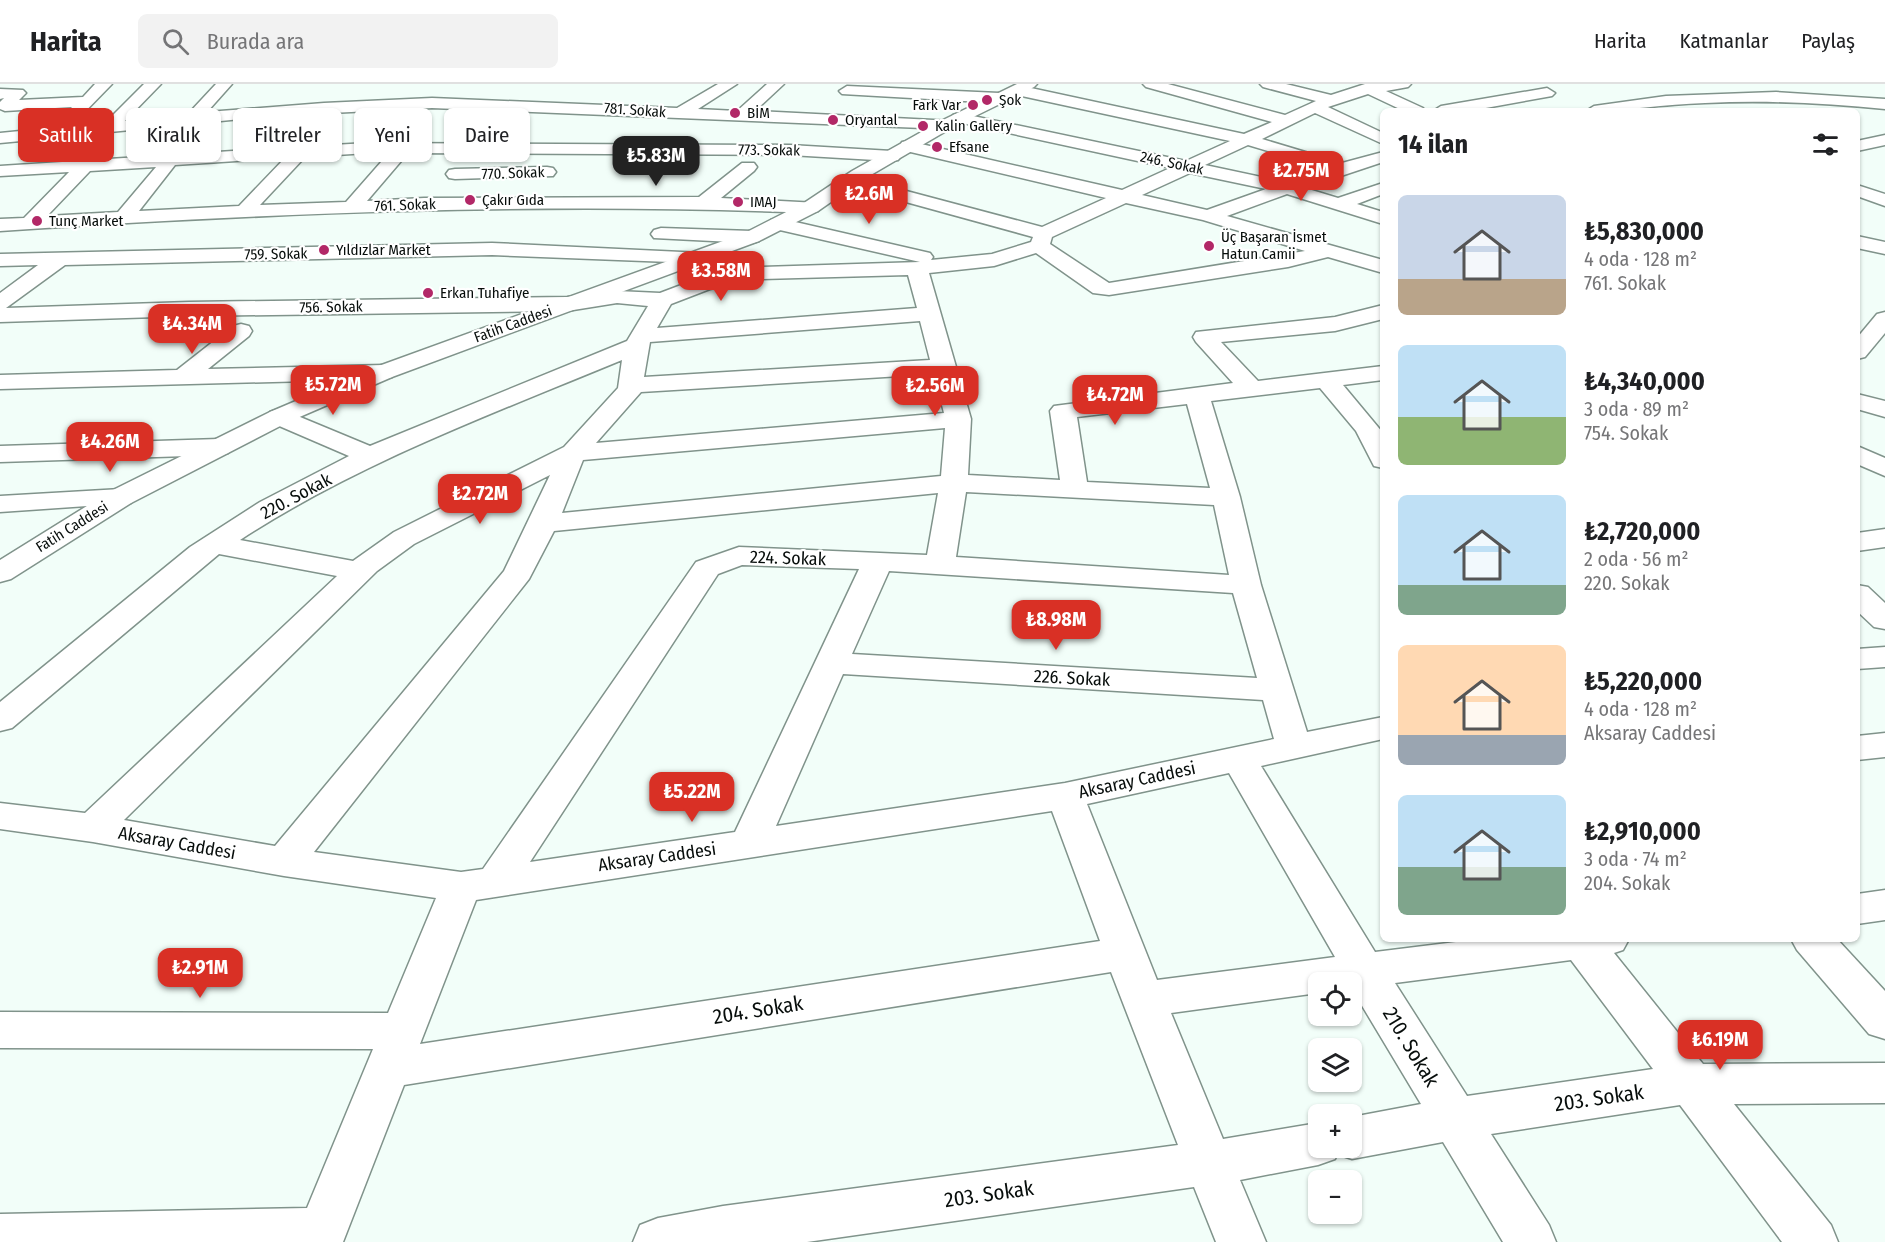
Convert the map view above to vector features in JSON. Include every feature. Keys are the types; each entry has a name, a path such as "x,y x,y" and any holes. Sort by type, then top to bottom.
{"street":[{"path":"80,108 104,84"},
{"path":"114,123 153,84"},
{"path":"202,108 224,84"},
{"path":"680,113 729,84"},
{"path":"741,116 776,84"},
{"path":"1151,84 1284,120"},
{"path":"1268,84 1322,103 1380,137"},
{"path":"284,862 518,573 543,523 573,453 630,390 639,341 662,300 705,284 760,273 917,269 951,263 994,260 1042,240 1187,166 1248,140 1322,103 1364,86 1403,84"},
{"path":"1517,84 1599,108"},
{"path":"1792,84 1885,93"},
{"path":"1364,86 1411,108"},
{"path":"807,119 851,87 1015,91 1248,140 1342,168"},
{"path":"384,104 401,90"},
{"name":"Fatih Caddesi","path":"0,573 121,496 279,417 384,372 752,237 811,207 848,176 1015,91"},
{"path":"1602,108 1611,91"},
{"path":"0,94 18,93 5,106 87,101"},
{"path":"282,108 294,93"},
{"path":"1459,108 1547,93"},
{"path":"599,108 617,96"},
{"path":"1612,108 1678,101 1770,97 1825,98 1885,104"},
{"path":"432,142 455,126 482,98"},
{"name":"781. Sokak","path":"306,108 359,104 464,104 482,98 573,108 807,119 953,121"},
{"path":"342,117 359,104"},
{"path":"530,144 573,108"},
{"path":"1860,111 1885,112"},
{"name":"246. Sokak","path":"953,121 1187,166 1287,188 1380,217"},
{"name":"781. Sokak","path":"0,138 18,136"},
{"path":"221,147 233,136"},
{"path":"1860,145 1885,140"},
{"name":"773. Sokak","path":"530,150 900,151 1208,216 1380,266"},
{"path":"117,163 126,154"},
{"path":"1208,216 1342,168 1380,158"},
{"path":"1860,158 1876,160"},
{"path":"2,171 18,160"},
{"name":"773. Sokak","path":"2,171 130,162"},
{"path":"124,217 169,162"},
{"path":"243,213 289,162"},
{"path":"351,208 391,162"},
{"path":"424,204 455,174 464,162"},
{"path":"29,224 86,165"},
{"path":"705,203 748,166"},
{"path":"724,167 771,167"},
{"name":"770. Sokak","path":"455,174 561,171"},
{"path":"848,176 1042,240 1101,288 1109,289 1288,261 1327,252"},
{"path":"1339,204 1380,189"},
{"path":"1860,190 1885,194"},
{"path":"1860,191 1885,200"},
{"name":"761. Sokak","path":"0,225 124,217 424,204 705,203 811,207"},
{"path":"778,224 951,263"},
{"path":"492,249 512,231 545,232"},
{"path":"645,233 752,237"},
{"path":"1860,243 1885,248"},
{"path":"1349,258 1374,246"},
{"name":"759. Sokak","path":"0,260 492,249 696,257"},
{"path":"0,303 61,258"},
{"path":"917,269 958,419 954,483 940,565"},
{"name":"756. Sokak","path":"0,315 189,309 567,304 617,297 662,300"},
{"path":"1251,388 1204,338 1335,324 1380,313"},
{"name":"220. Sokak","path":"0,720 213,544 270,508 370,456 639,341 930,314"},
{"path":"1860,348 1885,319"},
{"path":"185,376 241,331"},
{"path":"631,385 942,366"},
{"path":"0,382 384,372"},
{"path":"1076,490 1063,411 1380,373"},
{"path":"1326,380 1375,428 1380,448"},
{"path":"1197,394 1226,497 1246,585 1294,747"},
{"path":"1860,401 1885,409"},
{"path":"279,417 370,456"},
{"path":"93,828 360,571 404,538 573,453 958,419"},
{"path":"0,454 219,447"},
{"path":"1860,456 1885,468"},
{"path":"543,523 954,483 1226,497"},
{"path":"0,504 121,496"},
{"path":"1860,542 1885,538"},
{"path":"213,544 360,571"},
{"name":"224. Sokak","path":"320,1237 395,1050 479,884 707,568 739,556 878,561 1246,585"},
{"path":"749,843 878,561"},
{"path":"1860,597 1885,620"},
{"path":"1860,659 1885,657"},
{"name":"226. Sokak","path":"831,663 1278,690"},
{"name":"Aksaray Caddesi","path":"0,816 93,828 284,862 479,884 1065,796 1380,729"},
{"path":"1860,748 1885,745"},
{"name":"210. Sokak","path":"1238,758 1365,972 1531,1242"},
{"path":"1065,796 1143,999 1242,1242"},
{"path":"1860,909 1885,905"},
{"path":"1143,999 1365,972 1575,942"},
{"path":"1590,942 1690,1084 1813,1242"},
{"path":"1815,942 1885,1021"},
{"name":"204. Sokak","path":"0,1030 395,1050 1126,953"},
{"name":"203. Sokak","path":"1362,1136 1454,1119 1690,1084 1885,1083"},
{"name":"203. Sokak","path":"658,1242 734,1228 1211,1163 1308,1146"},
{"path":"0,1238 320,1237"}],"place":[{"name":"Şok","path":"987,100"},
{"name":"Fark Var","path":"973,105"},
{"name":"BİM","path":"735,113"},
{"name":"Oryantal","path":"833,120"},
{"name":"Kalin Gallery","path":"923,126"},
{"name":"Efsane","path":"937,147"},
{"name":"Çakır Gıda","path":"470,200"},
{"name":"IMAJ","path":"738,202"},
{"name":"Tunç Market","path":"37,221"},
{"name":"Üç Başaran İsmet Hatun Camii","path":"1209,246"},
{"name":"Yıldızlar Market","path":"324,250"},
{"name":"Erkan Tuhafiye","path":"428,293"}]}
